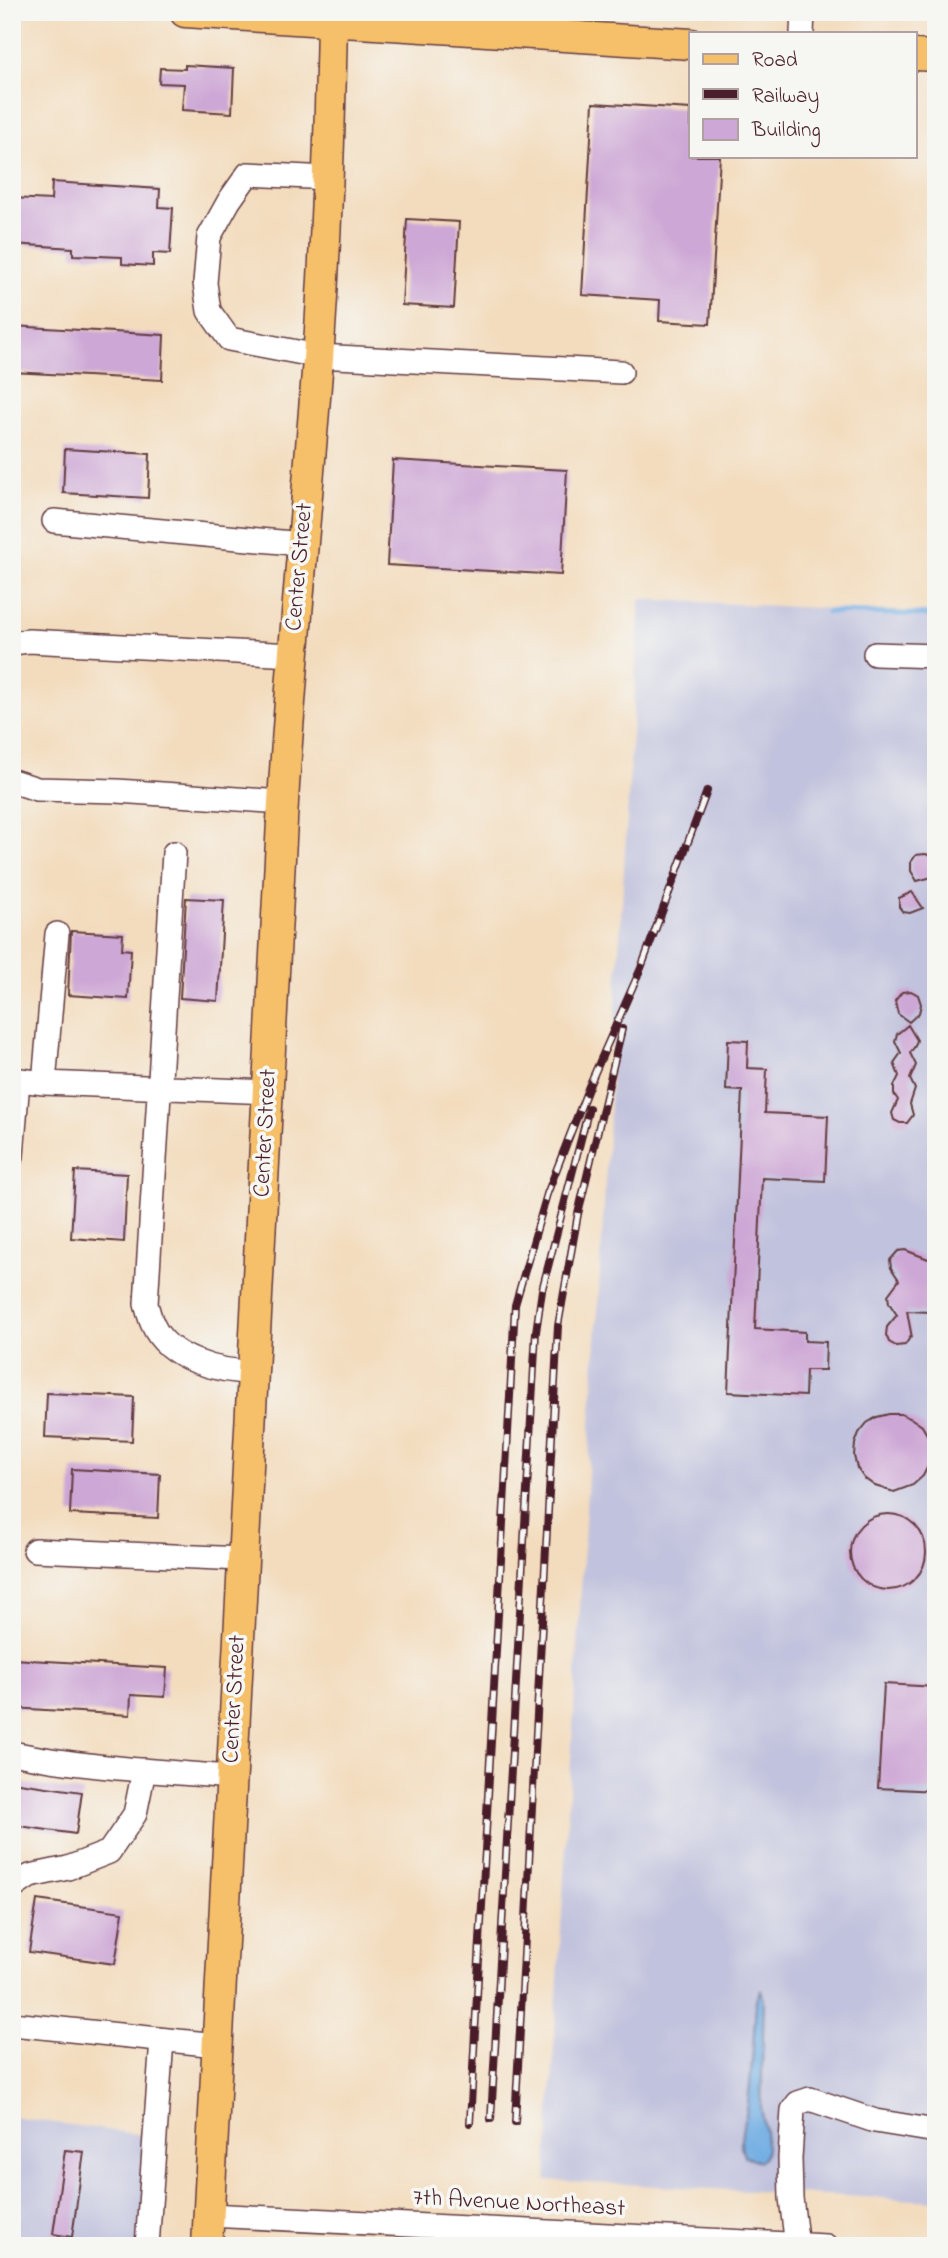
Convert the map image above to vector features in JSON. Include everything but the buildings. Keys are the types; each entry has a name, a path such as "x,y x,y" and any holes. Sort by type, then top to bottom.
{"main road":[{"path":"185,12 332,16 689,44"},
{"name":"Center Street","path":"207,2246 283,802 292,655 318,356 329,178 332,16"},
{"path":"916,55 936,56"}],"street":[{"path":"802,32 803,12"},
{"path":"329,178 248,174 229,201 209,237 205,283 209,311 229,339 318,356 621,372"},
{"path":"54,522 303,544"},
{"path":"12,643 292,655"},
{"path":"875,654 936,656"},
{"path":"12,782 37,789 117,791 283,802"},
{"path":"174,853 146,1304 153,1327 180,1355 235,1372 253,1373"},
{"path":"44,1083 57,934"},
{"path":"12,1156 15,1079 159,1089 268,1092"},
{"path":"36,1550 242,1559"},
{"path":"12,1753 144,1770 231,1777"},
{"path":"12,1888 30,1876 68,1868 109,1852 135,1815 144,1770"},
{"path":"12,2024 216,2045"},
{"path":"147,2246 162,2040"},
{"path":"797,2245 791,2198 790,2158 793,2110 798,2103 810,2099 875,2121 936,2131"},
{"name":"7th Avenue Northeast","path":"209,2216 557,2239 826,2246"}],"shaded area":[{"path":"640,599 936,614 936,2201 546,2180"},
{"path":"12,2117 166,2138 158,2246 12,2246"}],"water":[{"path":"761,1990 764,2000 761,2107 766,2149 764,2157 759,2161 744,2156 741,2143 747,2110 756,2000"}],"waterway":[{"path":"827,612 936,615"}],"railway":[{"path":"470,2123 515,1305 547,1194 589,1086 641,968 707,791"},
{"path":"515,2122 558,1326 578,1214 622,1029"},
{"path":"491,2119 536,1332 542,1290 589,1108"}]}
